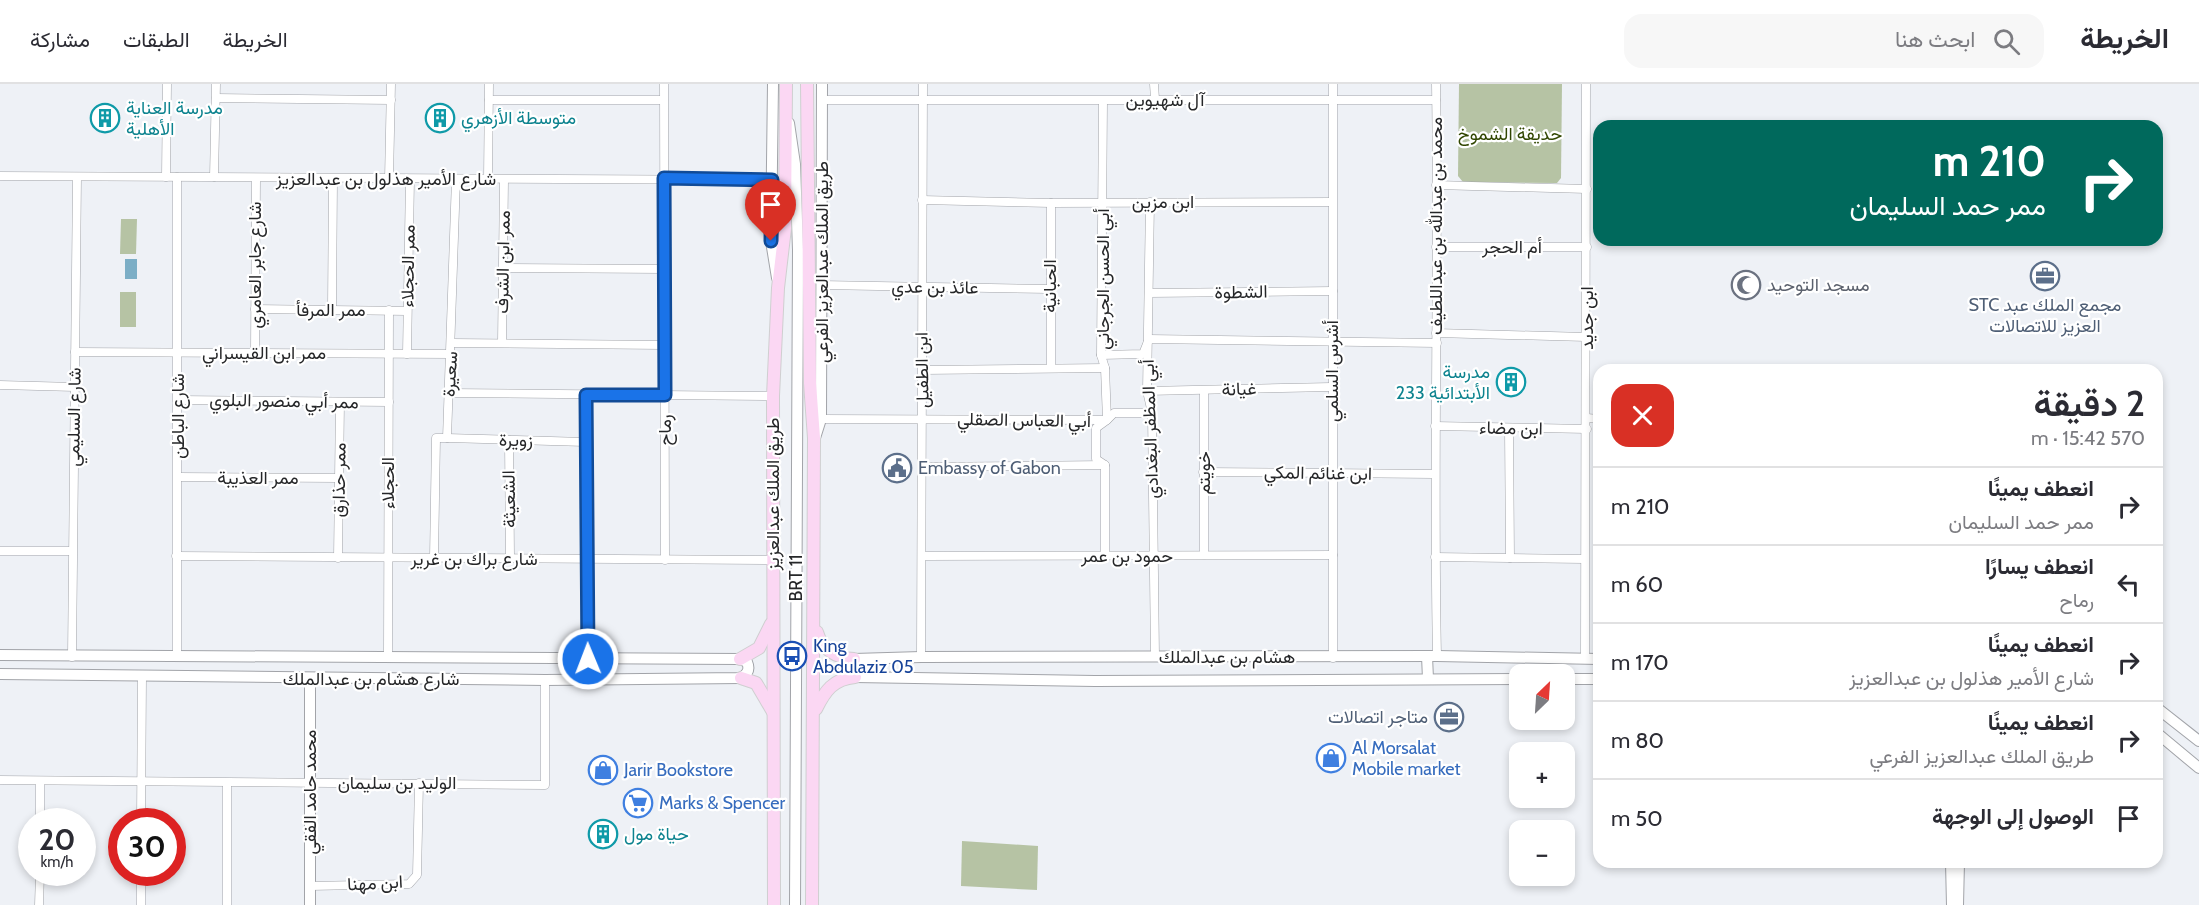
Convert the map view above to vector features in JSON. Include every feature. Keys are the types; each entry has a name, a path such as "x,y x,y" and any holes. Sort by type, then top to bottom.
{"main road":[{"name":"طريق الملك عبدالعزيز","path":"774,905 773,396 778,288 785,228 786,84"},
{"path":"807,84 810,383 814,438 812,905"},
{"path":"740,659 753,654 759,648 773,620"},
{"path":"814,622 819,640 830,652 854,659"},
{"path":"814,713 827,688 839,680 855,677"},
{"path":"741,678 756,683 775,715"}],"street":[{"path":"166,177 167,84"},
{"path":"214,177 216,84"},
{"path":"389,179 391,84"},
{"path":"488,179 489,84"},
{"name":"رماح","path":"664,84 665,560"},
{"path":"773,84 771,241 778,288"},
{"name":"طريق الملك عبدالعزيز الفرعي","path":"814,438 821,419 822,84"},
{"name":"ابن الطفيل","path":"921,657 923,370 920,287 923,84"},
{"path":"1154,84 1155,99"},
{"name":"أشرس السلمي","path":"1333,84 1331,342 1334,473 1333,658"},
{"name":"محمد بن عبدالله بن عبداللطيف","path":"1432,656 1437,343 1436,84"},
{"name":"ابن جديد","path":"1580,659 1587,429 1586,84"},
{"path":"216,98 391,100"},
{"name":"آل شهيوين","path":"822,100 1103,101 1155,99 1333,102 1436,100"},
{"path":"489,100 663,100"},
{"name":"أبي الحسن الجرجاني","path":"1103,101 1101,355 1105,368 1107,420 1096,428 1096,459 1106,465 1105,556"},
{"name":"BRT 11","path":"787,112 795,164 798,250"},
{"name":"BRT 11","path":"795,905 798,250 801,178 808,160"},
{"name":"شارع الأمير هذلول بن عبدالعزيز","path":"0,176 772,180"},
{"name":"شارع السليمي","path":"72,657 77,177"},
{"name":"شارع الباطن","path":"177,177 177,655"},
{"name":"شارع جابر العامري","path":"255,353 256,178"},
{"path":"332,310 333,179"},
{"name":"ممر الحجلاء","path":"407,354 410,179"},
{"name":"سعيرة","path":"434,558 436,438 447,438 452,354 456,179"},
{"name":"ممر ابن الشرف","path":"502,343 504,180"},
{"path":"1437,185 1587,189"},
{"name":"ابن مزين","path":"922,200 1051,203 1332,202"},
{"name":"أبي المظفر البغدادي","path":"1150,202 1147,391 1152,413 1155,656"},
{"name":"الحبانية","path":"1051,203 1051,368"},
{"name":"أم الحجر","path":"1436,247 1587,246"},
{"path":"503,267 663,269"},
{"name":"عائذ بن عدي","path":"821,285 1050,289"},
{"name":"الشطوة","path":"1149,293 1333,291"},
{"name":"ممر المرفأ","path":"255,309 407,310"},
{"name":"الحجلاء","path":"388,655 389,310"},
{"path":"1436,333 1586,337"},
{"path":"1101,355 1143,354 1149,339 1437,343"},
{"path":"452,343 663,345"},
{"name":"ممر ابن القيسراني","path":"75,352 452,354"},
{"path":"923,370 1105,368"},
{"path":"0,385 75,387"},
{"name":"غيانة","path":"1147,391 1331,387"},
{"name":"خويتم","path":"1204,390 1204,555"},
{"path":"448,393 773,396"},
{"path":"586,395 585,560 588,659"},
{"name":"ممر أبي منصور البلوي","path":"178,400 389,402"},
{"name":"ممر حذارق","path":"338,558 340,402"},
{"name":"أبي العباس الصقلي","path":"821,419 1107,420 1114,413 1152,413"},
{"path":"1587,418 1593,418"},
{"name":"ابن مضاء","path":"1435,426 1587,429"},
{"path":"1509,429 1510,558"},
{"name":"زويرة","path":"447,438 585,442"},
{"name":"الشعيثة","path":"509,440 510,558"},
{"path":"921,467 1106,465"},
{"name":"ابن غنائم المكي","path":"1203,472 1434,474"},
{"name":"ممر العذيبة","path":"178,477 339,478"},
{"path":"0,551 72,552"},
{"name":"حمود بن عمر","path":"922,556 1333,555"},
{"name":"شارع براك بن غرير","path":"176,556 773,560"},
{"path":"1435,557 1584,559"},
{"name":"شارع هشام بن عبدالملك","path":"0,656 388,655 740,659"},
{"name":"هشام بن عبدالملك","path":"854,659 1155,656 1333,658 1432,656 1593,659"},
{"path":"1428,680 1432,656"},
{"path":"740,659 747,662 749,667 748,672 741,678"},
{"path":"854,659 847,662 844,668 848,674 855,677"},
{"path":"1580,659 1577,679 1593,679"},
{"name":"شارع هشام بن عبدالملك","path":"0,675 545,680 741,678"},
{"path":"141,808 142,676"},
{"name":"هشام بن عبدالملك","path":"855,677 1095,681 1509,679"},
{"name":"محمد حامد الفقي","path":"310,679 310,905"},
{"name":"الوليد بن سليمان","path":"0,780 546,785 545,680"},
{"path":"2163,713 2199,741"},
{"path":"2163,738 2199,768"},
{"path":"40,781 40,808"},
{"path":"227,783 227,905"},
{"name":"ابن مهنا","path":"310,886 409,884 417,875 419,783"},
{"path":"1951,868 1952,905"},
{"path":"1958,905 1959,868"},
{"path":"39,905 40,886"},
{"path":"141,886 141,905"}],"green space":[{"name":"حديقة الشموخ","path":"1459,84 1562,84 1561,178 1557,183 1463,182 1458,176"},
{"path":"121,219 137,219 136,254 120,254"},
{"path":"120,292 136,292 136,327 120,327"},
{"path":"962,841 1038,846 1037,890 961,886"}],"water":[{"path":"125,259 137,259 137,279 125,279"}],"place":[{"name":"مدرسة العناية الأهلية","path":"105,118"},
{"name":"متوسطة الأزهري","path":"440,118"},
{"name":"STC مجمع الملك عبد العزيز للاتصالات","path":"2045,276"},
{"name":"مسجد التوحيد","path":"1746,285"},
{"name":"مدرسة الأبتدائية 233","path":"1511,382"},
{"name":"Embassy of Gabon","path":"897,468"},
{"name":"King Abdulaziz 05","path":"792,656"},
{"name":"متاجر اتصالات","path":"1449,717"},
{"name":"Al Morsalat Mobile market","path":"1331,758"},
{"name":"Jarir Bookstore","path":"603,770"},
{"name":"Marks & Spencer","path":"638,803"},
{"name":"حياة مول","path":"603,834"}],"route":[{"path":"588,659 585,560 586,395 665,395 664,178 772,180 771,241"}]}
